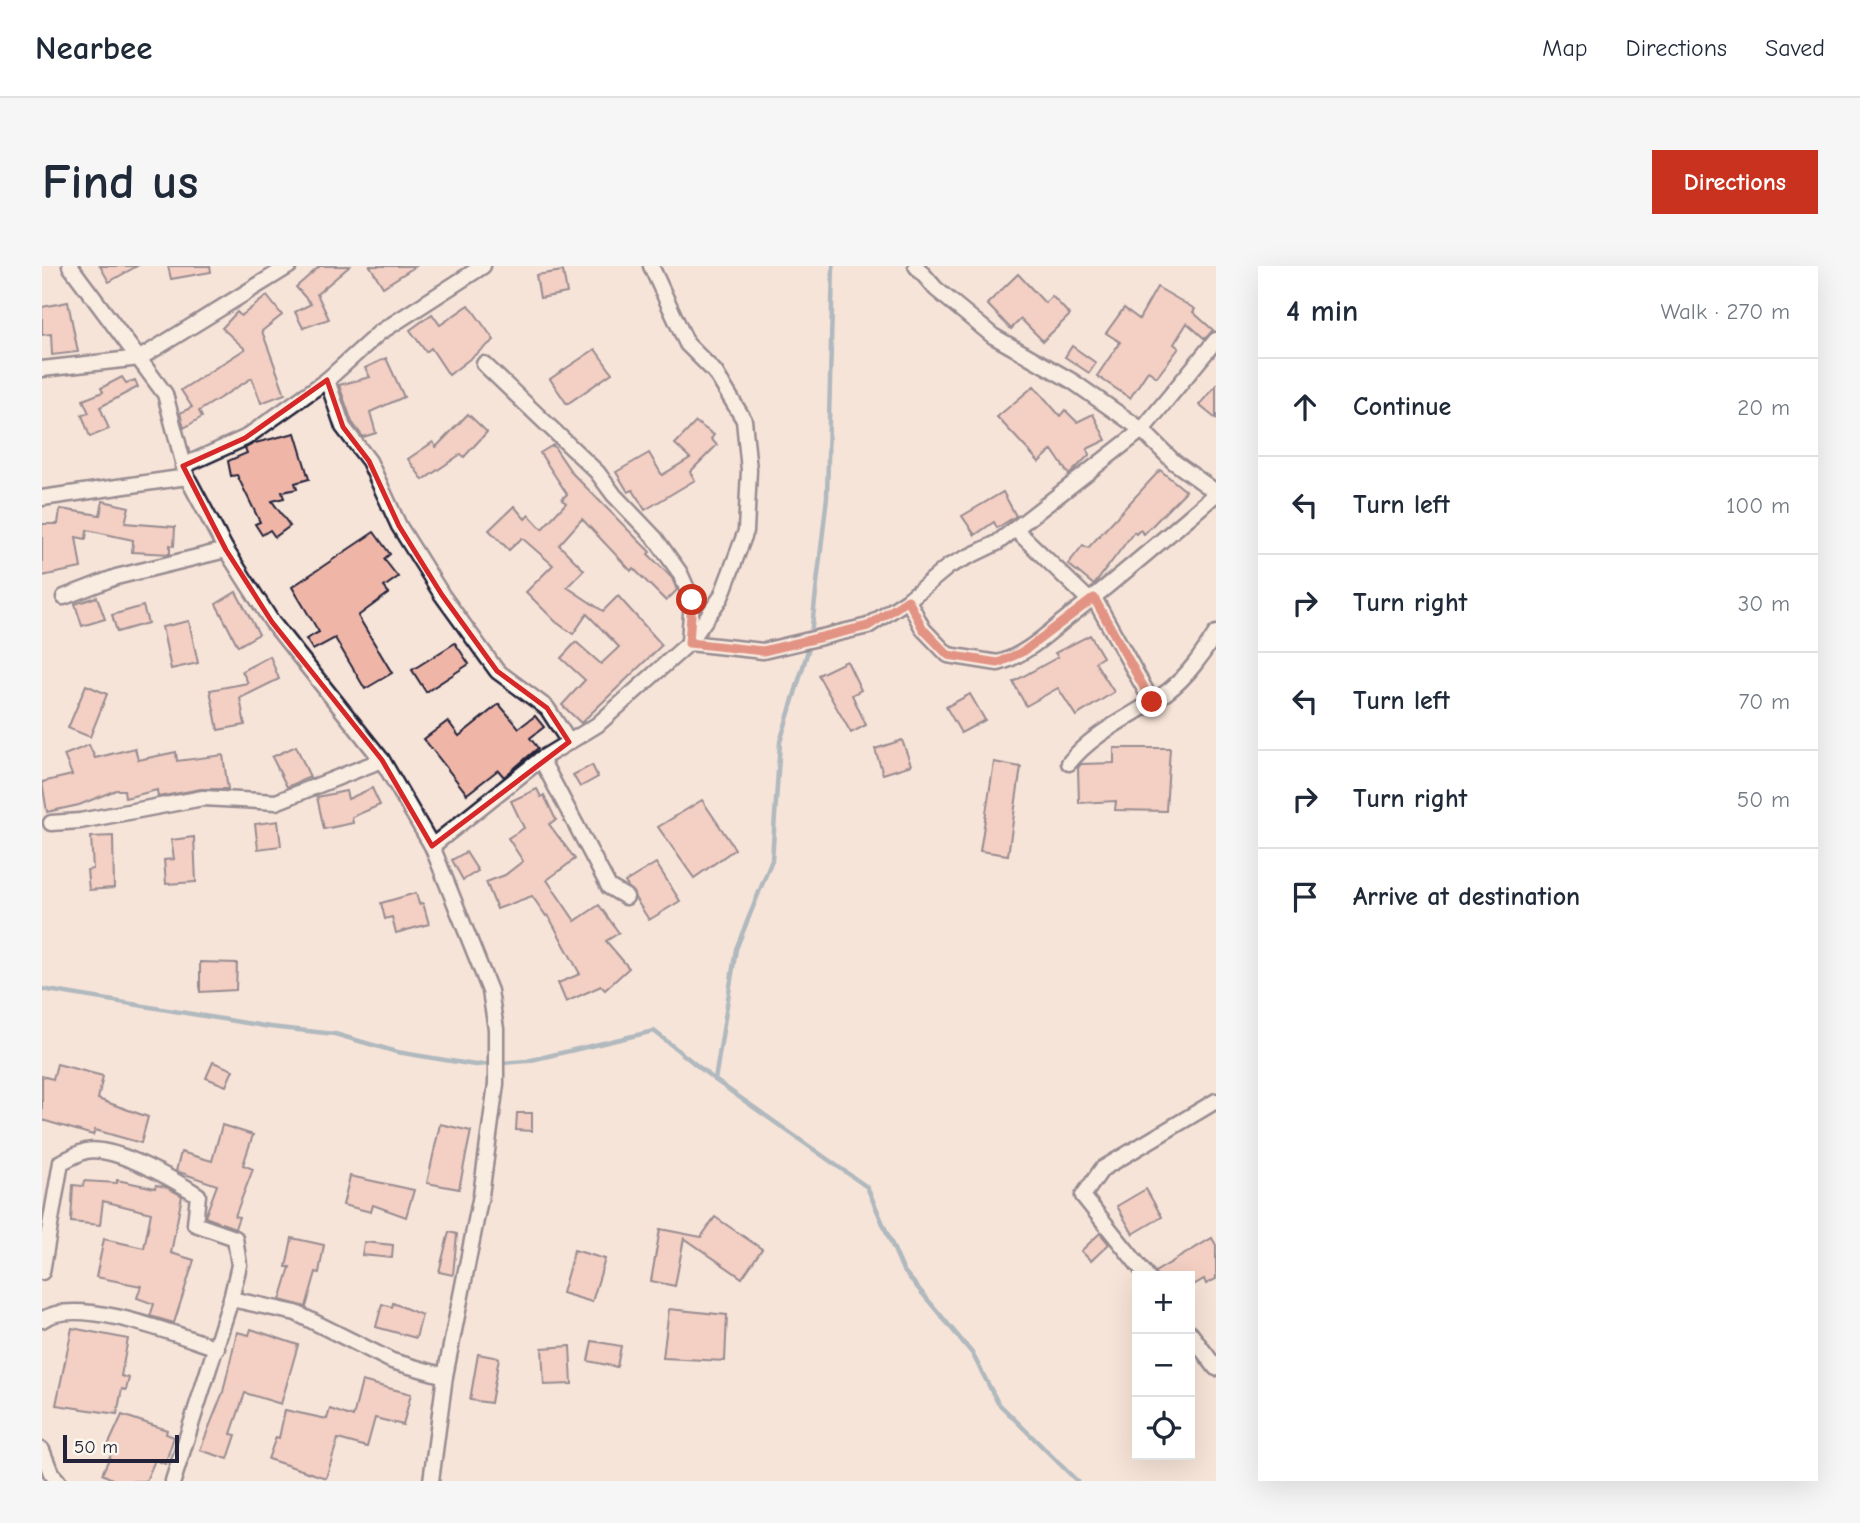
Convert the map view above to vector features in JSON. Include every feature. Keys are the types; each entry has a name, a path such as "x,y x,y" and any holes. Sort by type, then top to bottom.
{"street":[{"path":"70,266 165,394 172,410 185,471 226,550 272,622 382,760 432,846 491,991 496,1029 496,1084 481,1195 445,1376 431,1481"},
{"path":"42,369 140,358 289,266"},
{"path":"42,498 185,471 245,438 327,380 379,333 483,266"},
{"path":"432,846 541,760 597,725 689,643 721,597 746,531 749,470 744,420 715,372 687,344 651,266"},
{"path":"908,600 923,629 948,655 998,663 1024,651 1092,599 1216,493 1174,462 1142,430 1072,381 993,336 936,289 916,266"},
{"path":"689,643 763,651 868,626 908,600 949,566 997,543 1142,430 1216,340"},
{"path":"484,364 597,472 614,495 655,538 680,573 692,600 689,643"},
{"path":"327,380 343,427 369,461 399,526 442,595 497,671 547,708 569,742"},
{"path":"1015,529 1092,599 1152,702"},
{"path":"64,597 116,577 226,550"},
{"path":"1069,763 1087,744 1152,702 1186,676 1216,633"},
{"path":"51,823 80,821 203,799 276,802 382,760"},
{"path":"541,760 609,887 626,897"},
{"path":"1143,1271 1083,1196 1102,1169 1216,1101"},
{"path":"42,1272 61,1162 88,1150 127,1158 176,1180 198,1195 195,1224 235,1238 239,1265 231,1299 173,1481"},
{"path":"231,1299 296,1313 393,1361 445,1376"},
{"path":"42,1320 62,1312 123,1317 217,1348"},
{"path":"1191,1334 1216,1368"},
{"path":"42,1450 51,1473 58,1481"}],"highlighted area":[{"path":"327,380 343,427 369,461 399,526 442,595 497,671 547,708 569,742 432,846 382,760 272,622 226,550 183,466 245,438"}],"building":[{"path":"100,266 137,266 109,282"},
{"path":"168,266 210,266 211,272 171,279"},
{"path":"320,266 350,266 317,294 329,319 303,328 295,312 311,304 296,287"},
{"path":"370,266 416,266 383,287"},
{"path":"563,271 567,293 540,298 536,275"},
{"path":"1018,274 1045,303 1052,296 1070,315 1043,341 1021,319 1011,329 987,304"},
{"path":"1157,287 1195,309 1193,312 1213,330 1205,339 1187,323 1174,344 1179,348 1157,377 1148,371 1130,398 1097,376 1120,342 1106,333 1124,308 1139,319"},
{"path":"267,296 282,315 262,331 285,394 261,403 252,378 199,411 202,417 184,428 180,413 192,407 181,390 245,349 222,328 237,312 241,316"},
{"path":"68,302 78,352 52,355 51,334 42,335 42,307"},
{"path":"469,305 494,340 449,375 431,348 426,352 410,330 432,314 440,325"},
{"path":"1072,346 1096,363 1089,373 1065,357"},
{"path":"595,349 612,373 567,404 550,379"},
{"path":"386,358 404,397 370,412 376,433 363,437 352,422 339,385 370,377 365,368"},
{"path":"122,377 126,383 135,380 138,387 100,407 109,429 90,437 82,415 89,413 83,400 103,392 101,388"},
{"path":"1216,385 1216,419 1199,405"},
{"path":"1034,386 1060,416 1065,410 1077,422 1093,414 1106,440 1087,449 1090,454 1069,475 1052,450 1039,462 997,417"},
{"path":"468,414 487,432 464,457 461,454 423,480 408,459 433,442 436,447"},
{"path":"696,422 714,435 711,439 717,445 690,472 695,480 645,510 633,490 628,492 616,472 649,453 662,475 690,458 675,444"},
{"path":"295,433 309,479 295,483 297,489 282,492 284,498 272,501 290,526 275,537 270,530 262,535 255,524 260,522 237,475 231,476 228,461 247,453 245,448 255,443"},
{"path":"553,445 572,473 650,552 648,554 672,578 677,590 666,601 633,568 631,571 582,519 559,545 584,570 567,587 603,611 618,596 662,645 581,723 562,705 585,680 561,658 576,642 601,664 619,647 587,614 573,634 556,622 526,592 553,565 522,538 509,550 489,530 514,506 525,519 529,515 542,529 566,503 562,499 567,494 540,453"},
{"path":"1160,470 1186,491 1144,534 1140,530 1136,534 1134,532 1094,585 1068,564 1083,545 1088,548"},
{"path":"1003,492 1016,516 997,528 994,522 975,535 962,516"},
{"path":"103,501 129,507 125,523 175,527 174,546 170,545 170,554 132,552 133,540 87,530 86,539 76,537 81,568 42,576 42,524 58,524 60,509 100,515"},
{"path":"374,532 390,554 384,559 398,577 384,587 389,593 358,616 392,673 365,689 335,638 313,650 306,639 319,632 292,587"},
{"path":"236,592 259,634 238,646 216,604"},
{"path":"97,597 105,619 82,626 75,604"},
{"path":"143,606 148,623 117,632 112,615"},
{"path":"189,621 198,663 171,669 162,627"},
{"path":"1090,635 1103,657 1095,662 1114,692 1076,716 1058,688 1026,706 1013,682 1058,657 1055,653"},
{"path":"455,643 469,664 426,692 412,670"},
{"path":"270,656 279,679 240,698 245,725 218,730 210,690 248,683 242,671"},
{"path":"847,661 861,690 852,695 866,725 851,733 818,675"},
{"path":"86,685 107,694 90,737 68,728"},
{"path":"970,694 985,720 961,733 946,707"},
{"path":"499,704 519,728 535,716 544,727 530,738 538,748 504,777 498,770 467,794 424,739 448,721 459,736"},
{"path":"902,740 911,765 883,774 875,749"},
{"path":"89,745 95,758 135,748 138,760 176,752 177,761 223,755 228,789 201,789 158,797 157,790 125,798 124,790 116,790 79,805 47,812 42,782 72,775 64,755"},
{"path":"296,746 310,777 287,787 272,757"},
{"path":"1114,748 1170,748 1166,811 1115,810 1116,801 1079,803 1078,768 1081,764 1114,763"},
{"path":"994,762 1021,767 1008,855 980,851"},
{"path":"592,765 598,777 580,787 573,775"},
{"path":"372,788 380,805 352,817 353,823 324,829 317,797 346,791 348,799"},
{"path":"537,789 541,797 544,795 556,820 549,824 575,859 547,880 575,921 599,905 619,933 606,941 629,968 605,990 601,986 566,1002 558,983 580,974 548,915 546,916 532,896 497,909 486,882 505,875 523,861 508,838 524,828 511,801"},
{"path":"702,800 735,849 694,878 658,827"},
{"path":"278,821 281,846 258,849 255,824"},
{"path":"113,836 114,888 89,890 87,870 93,869 91,837"},
{"path":"194,837 196,882 166,884 164,860 174,859 171,840"},
{"path":"466,852 478,871 463,880 452,860"},
{"path":"656,863 680,901 649,920 625,882"},
{"path":"416,893 419,904 423,903 429,924 396,933 392,917 385,919 381,903"},
{"path":"200,962 237,963 236,990 200,992"},
{"path":"213,1062 233,1070 226,1086 206,1078"},
{"path":"57,1064 103,1076 98,1099 148,1117 141,1143 95,1130 93,1135 42,1120 42,1076 53,1079"},
{"path":"517,1113 532,1113 532,1131 516,1130"},
{"path":"440,1124 471,1131 459,1189 427,1183"},
{"path":"222,1125 253,1135 243,1165 253,1169 235,1216 239,1217 235,1228 205,1217 217,1185 176,1171 181,1152 212,1161"},
{"path":"350,1176 414,1190 406,1217 373,1205 371,1212 343,1205"},
{"path":"117,1180 155,1188 156,1185 166,1187 182,1196 171,1253 194,1260 174,1323 150,1316 154,1304 137,1298 141,1286 96,1277 104,1239 144,1248 151,1213 103,1201 100,1225 71,1222 73,1185 83,1186 84,1181 117,1183"},
{"path":"1146,1189 1162,1217 1133,1234 1117,1206"},
{"path":"715,1217 762,1249 742,1278 684,1238 675,1286 651,1281 660,1229 701,1237"},
{"path":"449,1232 457,1234 453,1275 439,1272"},
{"path":"1100,1233 1109,1244 1091,1261 1081,1251"},
{"path":"292,1238 324,1245 319,1273 316,1272 306,1307 280,1300 290,1267 286,1267"},
{"path":"1212,1238 1216,1245 1216,1279 1206,1284 1204,1279 1195,1284 1195,1271 1157,1271"},
{"path":"364,1242 393,1245 392,1258 362,1255"},
{"path":"574,1250 605,1259 592,1302 562,1293"},
{"path":"393,1303 422,1315 416,1338 376,1327 382,1304 392,1307"},
{"path":"669,1309 727,1315 725,1361 663,1358"},
{"path":"72,1328 128,1339 121,1376 129,1378 126,1390 122,1389 117,1414 56,1405"},
{"path":"251,1329 298,1345 281,1404 245,1393 231,1434 236,1435 228,1459 200,1450 223,1392 237,1332 249,1335"},
{"path":"592,1341 621,1346 617,1367 588,1361"},
{"path":"570,1346 572,1384 544,1385 542,1348"},
{"path":"478,1354 499,1358 491,1403 470,1400"},
{"path":"362,1381 411,1394 403,1425 375,1418 367,1447 338,1439 326,1478 268,1459 276,1437 279,1438 285,1410 327,1419 330,1409 353,1417"},
{"path":"122,1415 167,1430 166,1434 174,1437 165,1464 155,1460 146,1481 116,1481 102,1474 112,1452 106,1450"}],"waterway":[{"path":"811,635 827,497 833,266"},
{"path":"715,1080 736,949 772,860 780,742 810,644"},
{"path":"42,989 270,1027 335,1034 397,1052 475,1065 527,1061 654,1031 715,1080 867,1187 903,1270 972,1353 998,1403 1077,1481"}],"route":[{"path":"692,600 689,643 746,652 844,634 868,626 908,600 923,629 948,655 998,663 1024,651 1094,598 1152,702"}]}
